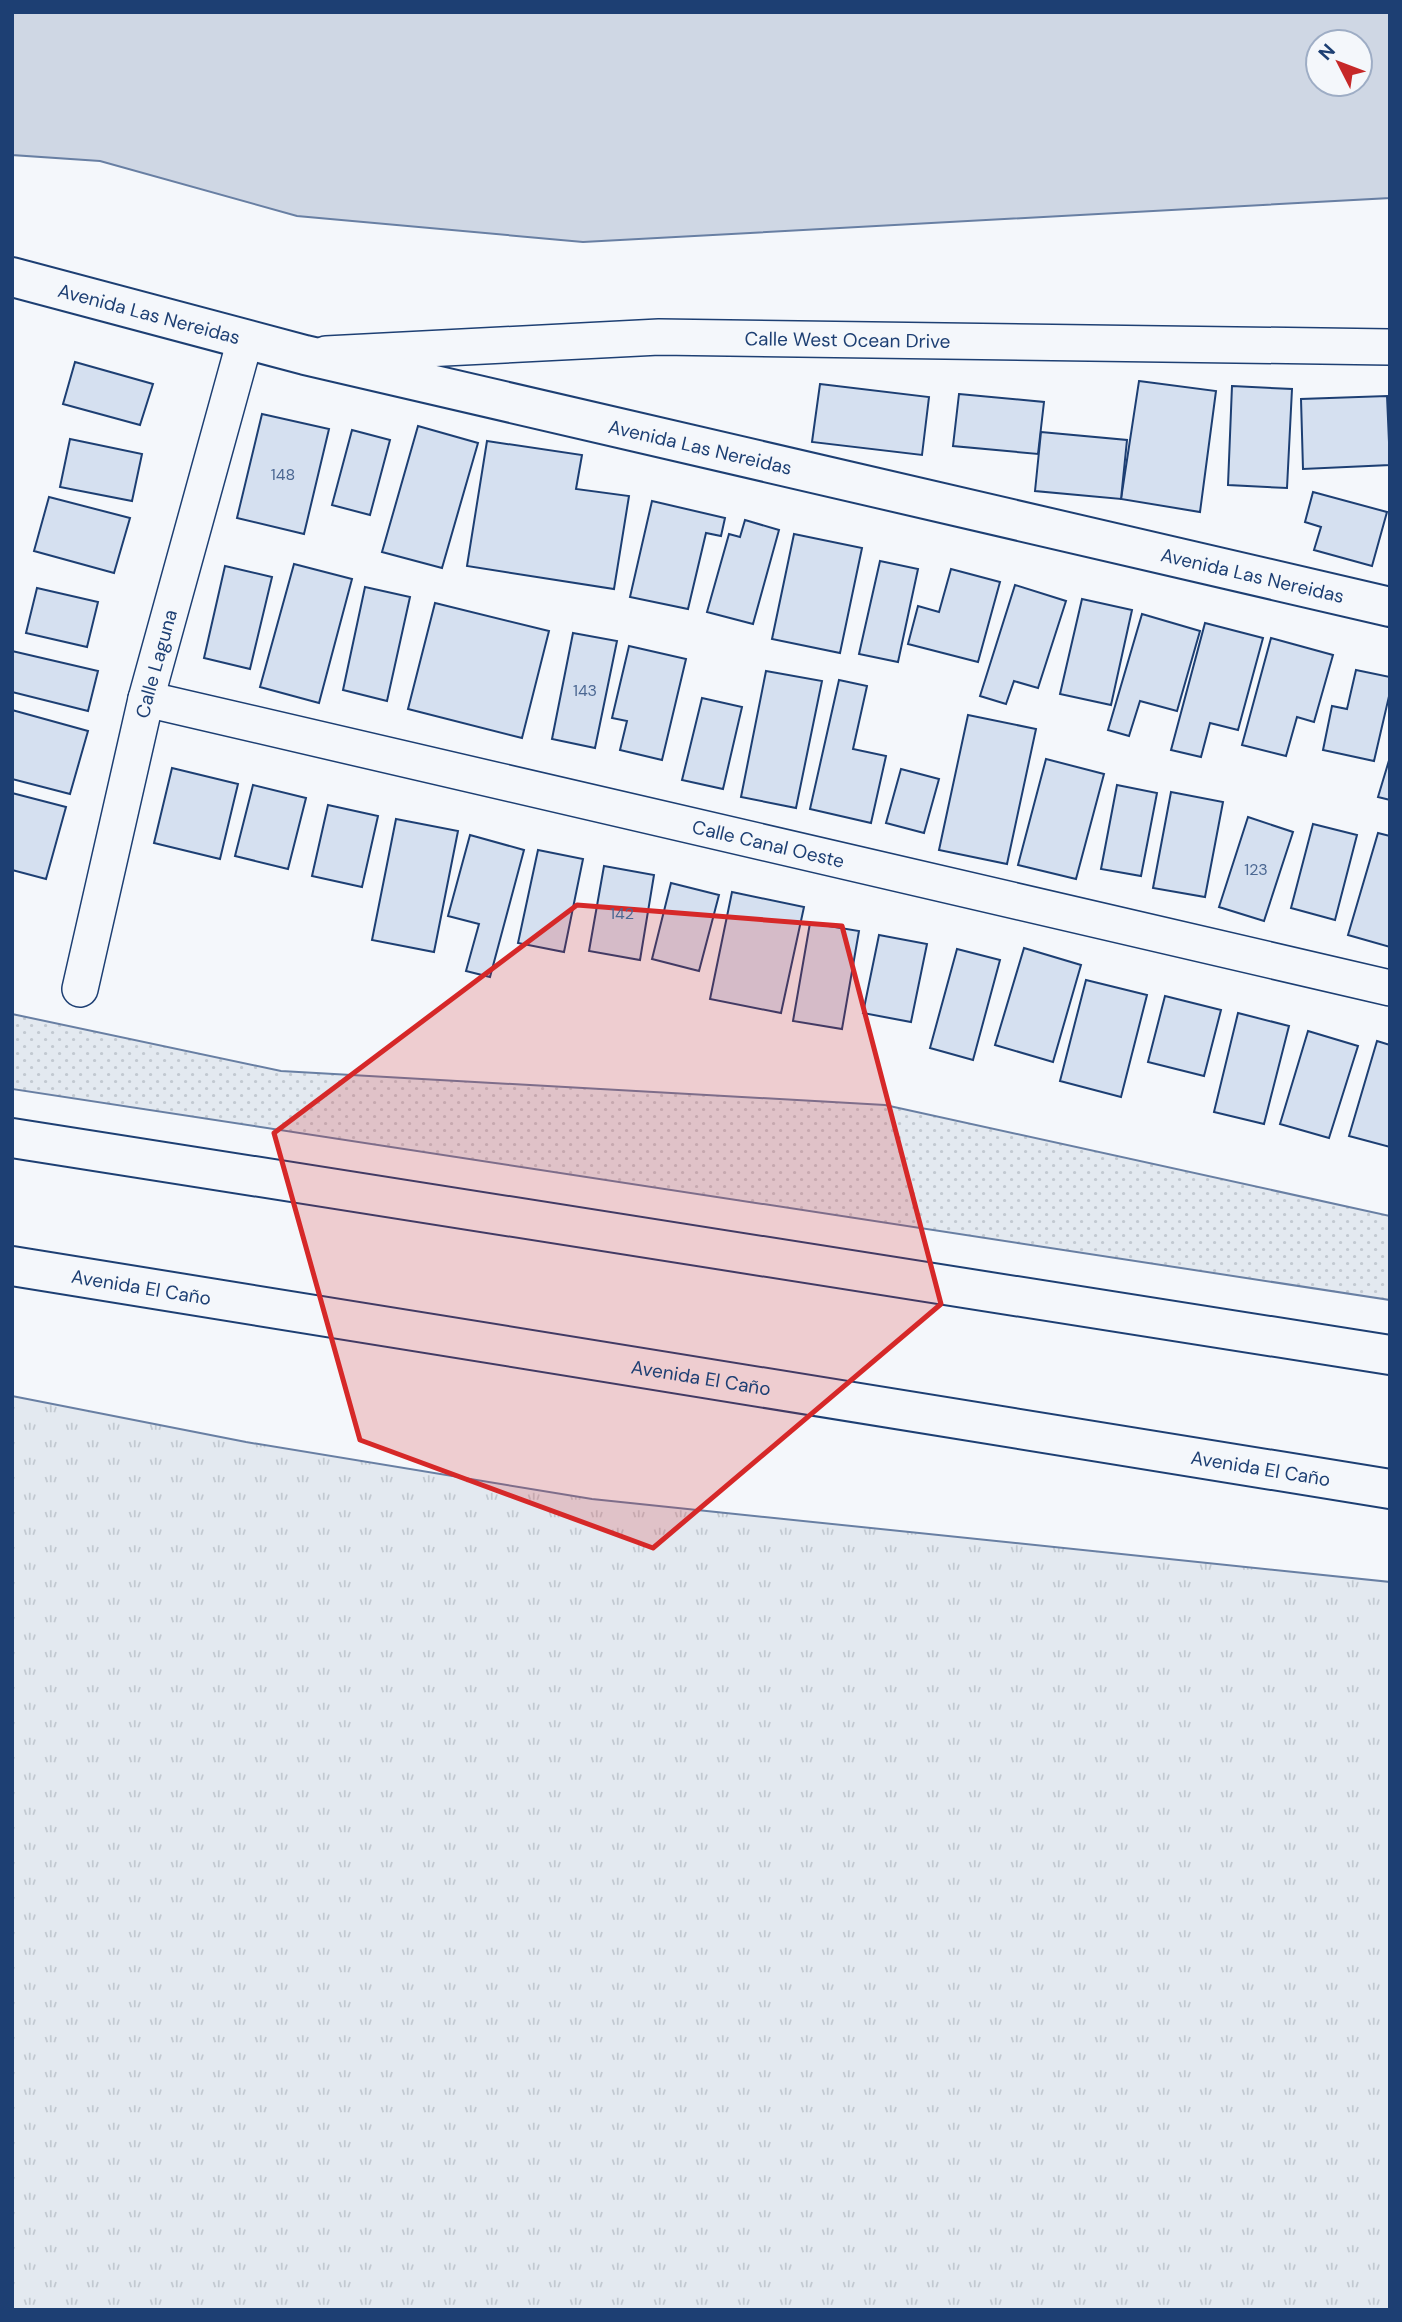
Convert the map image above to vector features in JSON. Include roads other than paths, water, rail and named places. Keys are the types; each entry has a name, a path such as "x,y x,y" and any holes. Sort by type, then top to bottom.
{"main road":[{"name":"Avenida Las Nereidas","path":"12,277 305,355 1390,607"},
{"path":"12,1138 1390,1355"},
{"name":"Avenida El Caño","path":"12,1266 1390,1489"}],"street":[{"name":"Calle West Ocean Drive","path":"305,355 659,337 1390,347"},
{"name":"Calle Laguna","path":"80,989 146,699 244,340"},
{"name":"Calle Canal Oeste","path":"146,699 1390,988"}]}
